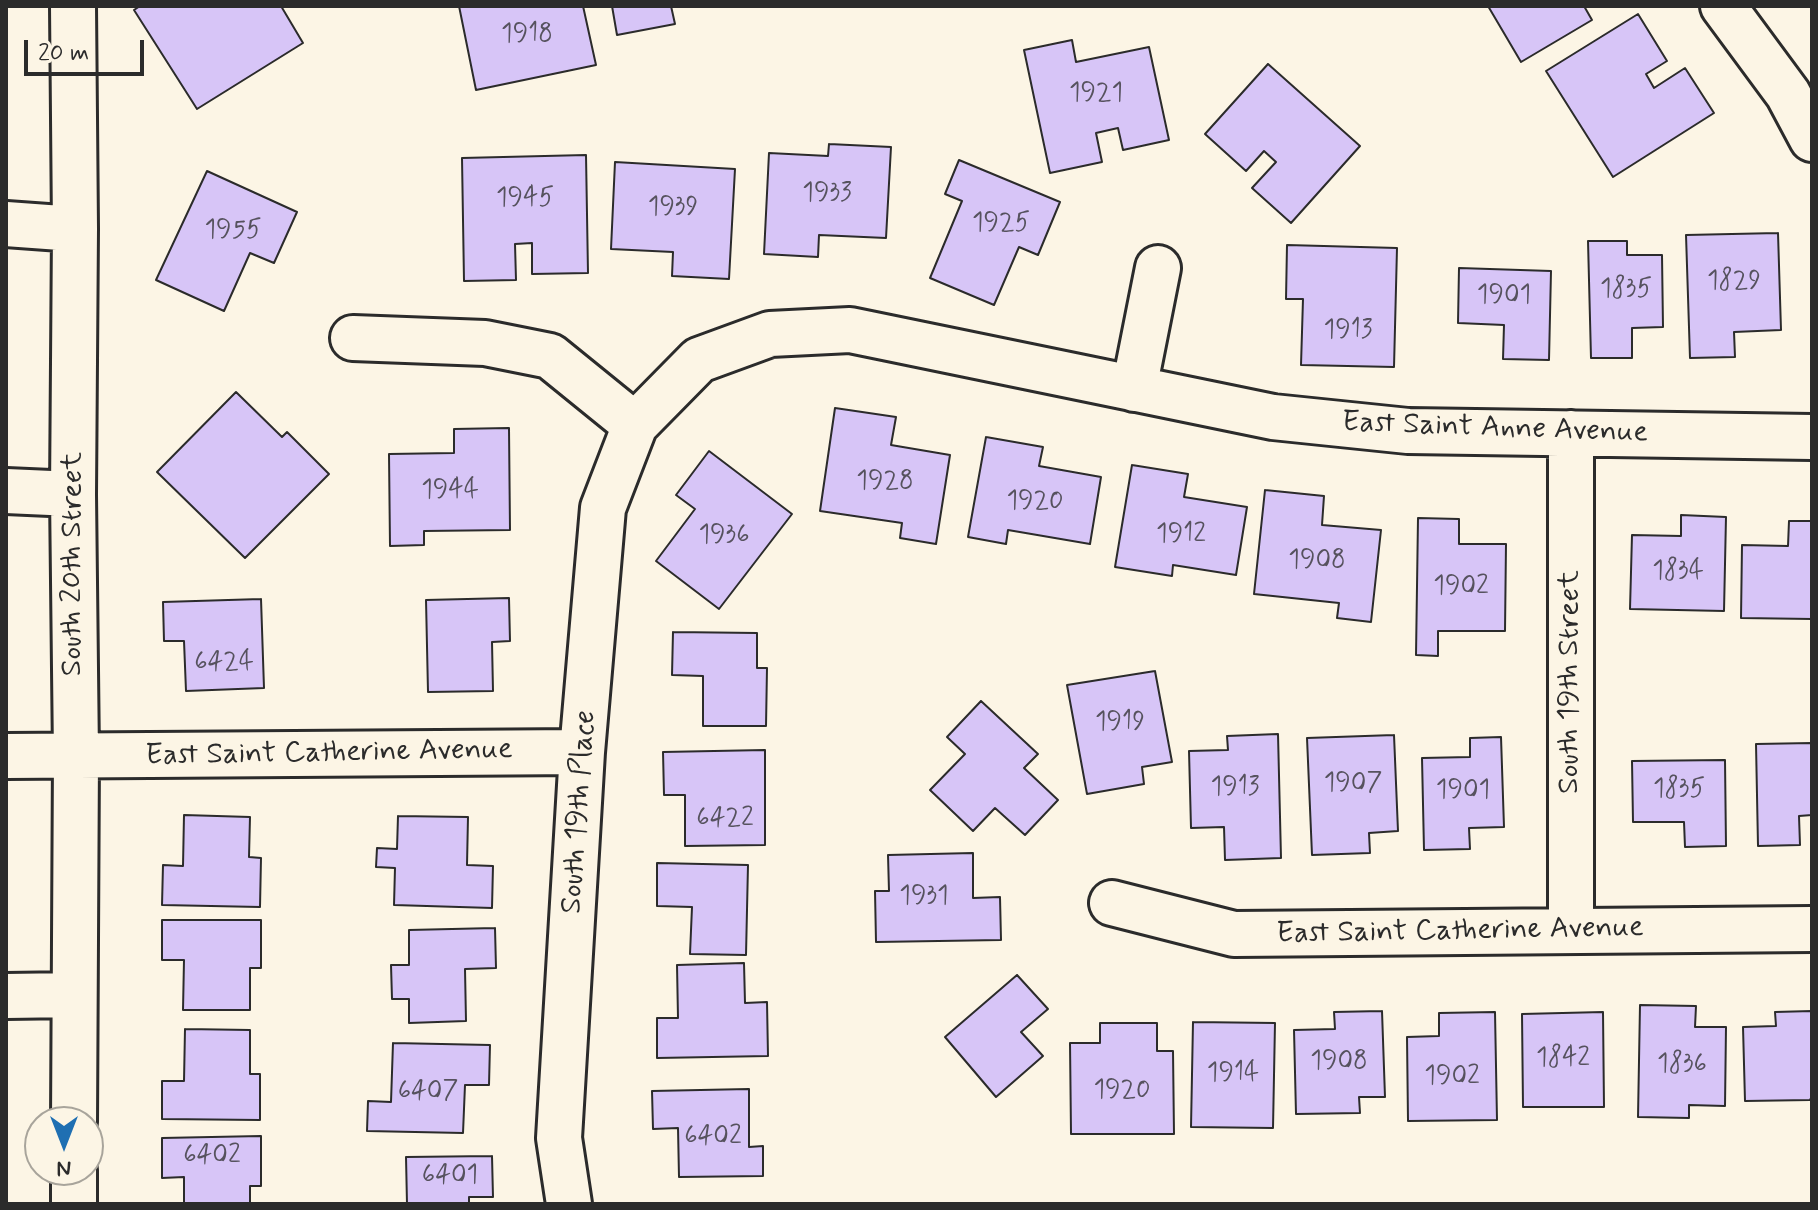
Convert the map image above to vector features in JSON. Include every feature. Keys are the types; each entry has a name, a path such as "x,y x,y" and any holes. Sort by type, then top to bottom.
{"street":[{"name":"South 20th Street","path":"73,6 74,1106"},
{"path":"1723,6 1788,94 1812,139"},
{"path":"6,224 75,229"},
{"path":"1134,389 1158,268"},
{"name":"East Saint Anne Avenue","path":"635,425 699,360 770,334 850,330 1273,417 1408,431 1812,437"},
{"path":"353,338 485,343 550,356 635,425"},
{"name":"South 19th Place","path":"569,1204 559,1138 582,752 603,508 635,425"},
{"name":"South 19th Street","path":"1571,433 1571,930"},
{"path":"6,491 73,494"},
{"name":"East Saint Catherine Avenue","path":"76,756 582,752"},
{"path":"6,756 76,756"},
{"name":"East Saint Catherine Avenue","path":"1112,903 1234,934 1812,929"},
{"path":"6,996 74,995"}],"building":[{"path":"140,6 281,6 303,43 197,109 134,10"},
{"path":"459,6 583,6 596,65 476,90"},
{"path":"612,6 671,6 675,24 617,35"},
{"path":"1488,6 1584,6 1592,20 1521,62"},
{"path":"1638,14 1667,61 1646,74 1654,88 1685,68 1714,113 1613,177 1546,71"},
{"path":"1072,40 1076,62 1149,47 1169,140 1123,150 1118,128 1096,133 1102,162 1050,173 1024,50"},
{"path":"1268,64 1360,146 1291,223 1252,188 1276,162 1264,151 1246,171 1205,134"},
{"path":"829,144 891,147 886,238 819,235 818,257 764,254 769,153 828,156"},
{"path":"586,155 588,273 532,274 532,243 515,244 516,280 464,281 462,158"},
{"path":"959,160 1060,202 1038,255 1019,247 994,305 930,278 962,201 945,194"},
{"path":"615,162 735,169 729,279 672,276 673,252 611,249"},
{"path":"207,171 297,212 274,263 250,253 224,311 156,280"},
{"path":"1778,233 1781,330 1734,332 1735,357 1690,358 1686,235"},
{"path":"1588,241 1627,241 1627,255 1662,255 1663,327 1632,328 1632,358 1591,358"},
{"path":"1287,245 1397,248 1394,367 1301,365 1303,299 1286,299"},
{"path":"1459,268 1551,271 1549,360 1503,359 1504,325 1458,323"},
{"path":"236,392 282,437 287,432 329,474 245,558 157,472"},
{"path":"835,408 896,417 891,445 950,455 936,544 900,538 902,523 820,511"},
{"path":"509,428 510,530 424,531 424,545 390,546 389,454 454,453 454,429"},
{"path":"986,437 1043,447 1039,466 1101,477 1090,544 1008,530 1006,544 968,537"},
{"path":"709,451 792,514 719,609 656,561 695,509 676,495"},
{"path":"1132,465 1188,474 1184,497 1247,507 1236,575 1173,565 1172,576 1115,567"},
{"path":"1265,490 1324,496 1322,525 1381,530 1371,622 1337,618 1339,603 1254,594"},
{"path":"1681,515 1726,517 1724,611 1630,609 1632,535 1681,536"},
{"path":"1418,518 1459,519 1459,544 1506,544 1505,631 1438,631 1438,656 1416,655"},
{"path":"1789,521 1812,521 1812,619 1741,618 1742,545 1788,546"},
{"path":"509,598 510,641 492,642 493,691 428,692 426,600"},
{"path":"261,599 264,688 186,691 184,641 164,641 163,602"},
{"path":"673,632 757,633 757,668 767,668 766,726 703,726 703,676 672,675"},
{"path":"1155,671 1172,762 1142,767 1144,784 1087,794 1067,685"},
{"path":"981,701 1038,754 1024,768 1058,800 1025,835 995,808 973,831 930,790 965,754 947,737"},
{"path":"1278,734 1281,858 1225,860 1224,827 1191,828 1189,751 1228,750 1227,736"},
{"path":"1394,735 1398,831 1369,833 1370,853 1312,855 1307,738"},
{"path":"1501,737 1504,827 1469,828 1470,849 1424,850 1422,758 1470,757 1470,738"},
{"path":"1812,743 1812,815 1799,816 1800,845 1758,846 1756,744"},
{"path":"765,750 765,845 685,846 685,795 664,795 663,752"},
{"path":"1725,760 1726,846 1685,847 1684,822 1633,822 1632,761"},
{"path":"184,815 250,817 249,857 261,858 260,907 162,905 163,865 183,866"},
{"path":"398,816 468,817 467,865 493,866 492,908 394,905 395,868 376,867 377,848 397,849"},
{"path":"973,853 973,898 1000,897 1001,940 876,942 875,891 889,891 888,855"},
{"path":"657,863 748,865 746,955 690,954 692,907 657,906"},
{"path":"162,920 261,920 261,968 250,968 250,1010 183,1010 184,960 162,960"},
{"path":"495,928 496,968 465,969 466,1021 409,1023 409,999 392,999 391,965 409,965 409,930"},
{"path":"744,963 745,1003 767,1002 768,1056 657,1058 657,1018 678,1018 677,965"},
{"path":"1017,975 1048,1009 1021,1032 1043,1056 996,1097 945,1037"},
{"path":"1640,1005 1696,1006 1695,1027 1726,1027 1725,1106 1689,1105 1689,1118 1638,1117"},
{"path":"1382,1011 1385,1097 1359,1097 1360,1113 1296,1114 1294,1030 1335,1029 1334,1012"},
{"path":"1812,1011 1810,1100 1745,1101 1743,1027 1776,1026 1775,1012"},
{"path":"1495,1012 1497,1120 1408,1121 1407,1037 1439,1036 1439,1013"},
{"path":"1603,1012 1604,1107 1523,1107 1522,1014"},
{"path":"1193,1022 1275,1023 1273,1128 1191,1127"},
{"path":"1100,1023 1157,1023 1157,1051 1173,1051 1174,1134 1071,1134 1070,1043 1100,1043"},
{"path":"185,1029 250,1030 250,1074 260,1074 260,1120 162,1119 162,1081 184,1081"},
{"path":"393,1043 490,1045 489,1085 465,1085 463,1133 367,1131 368,1101 391,1102"},
{"path":"749,1089 749,1147 763,1146 763,1176 679,1177 678,1128 653,1129 652,1091"},
{"path":"261,1136 261,1186 250,1186 250,1204 184,1204 184,1177 162,1178 162,1138"},
{"path":"492,1156 493,1197 469,1197 469,1204 407,1204 406,1157"}]}
